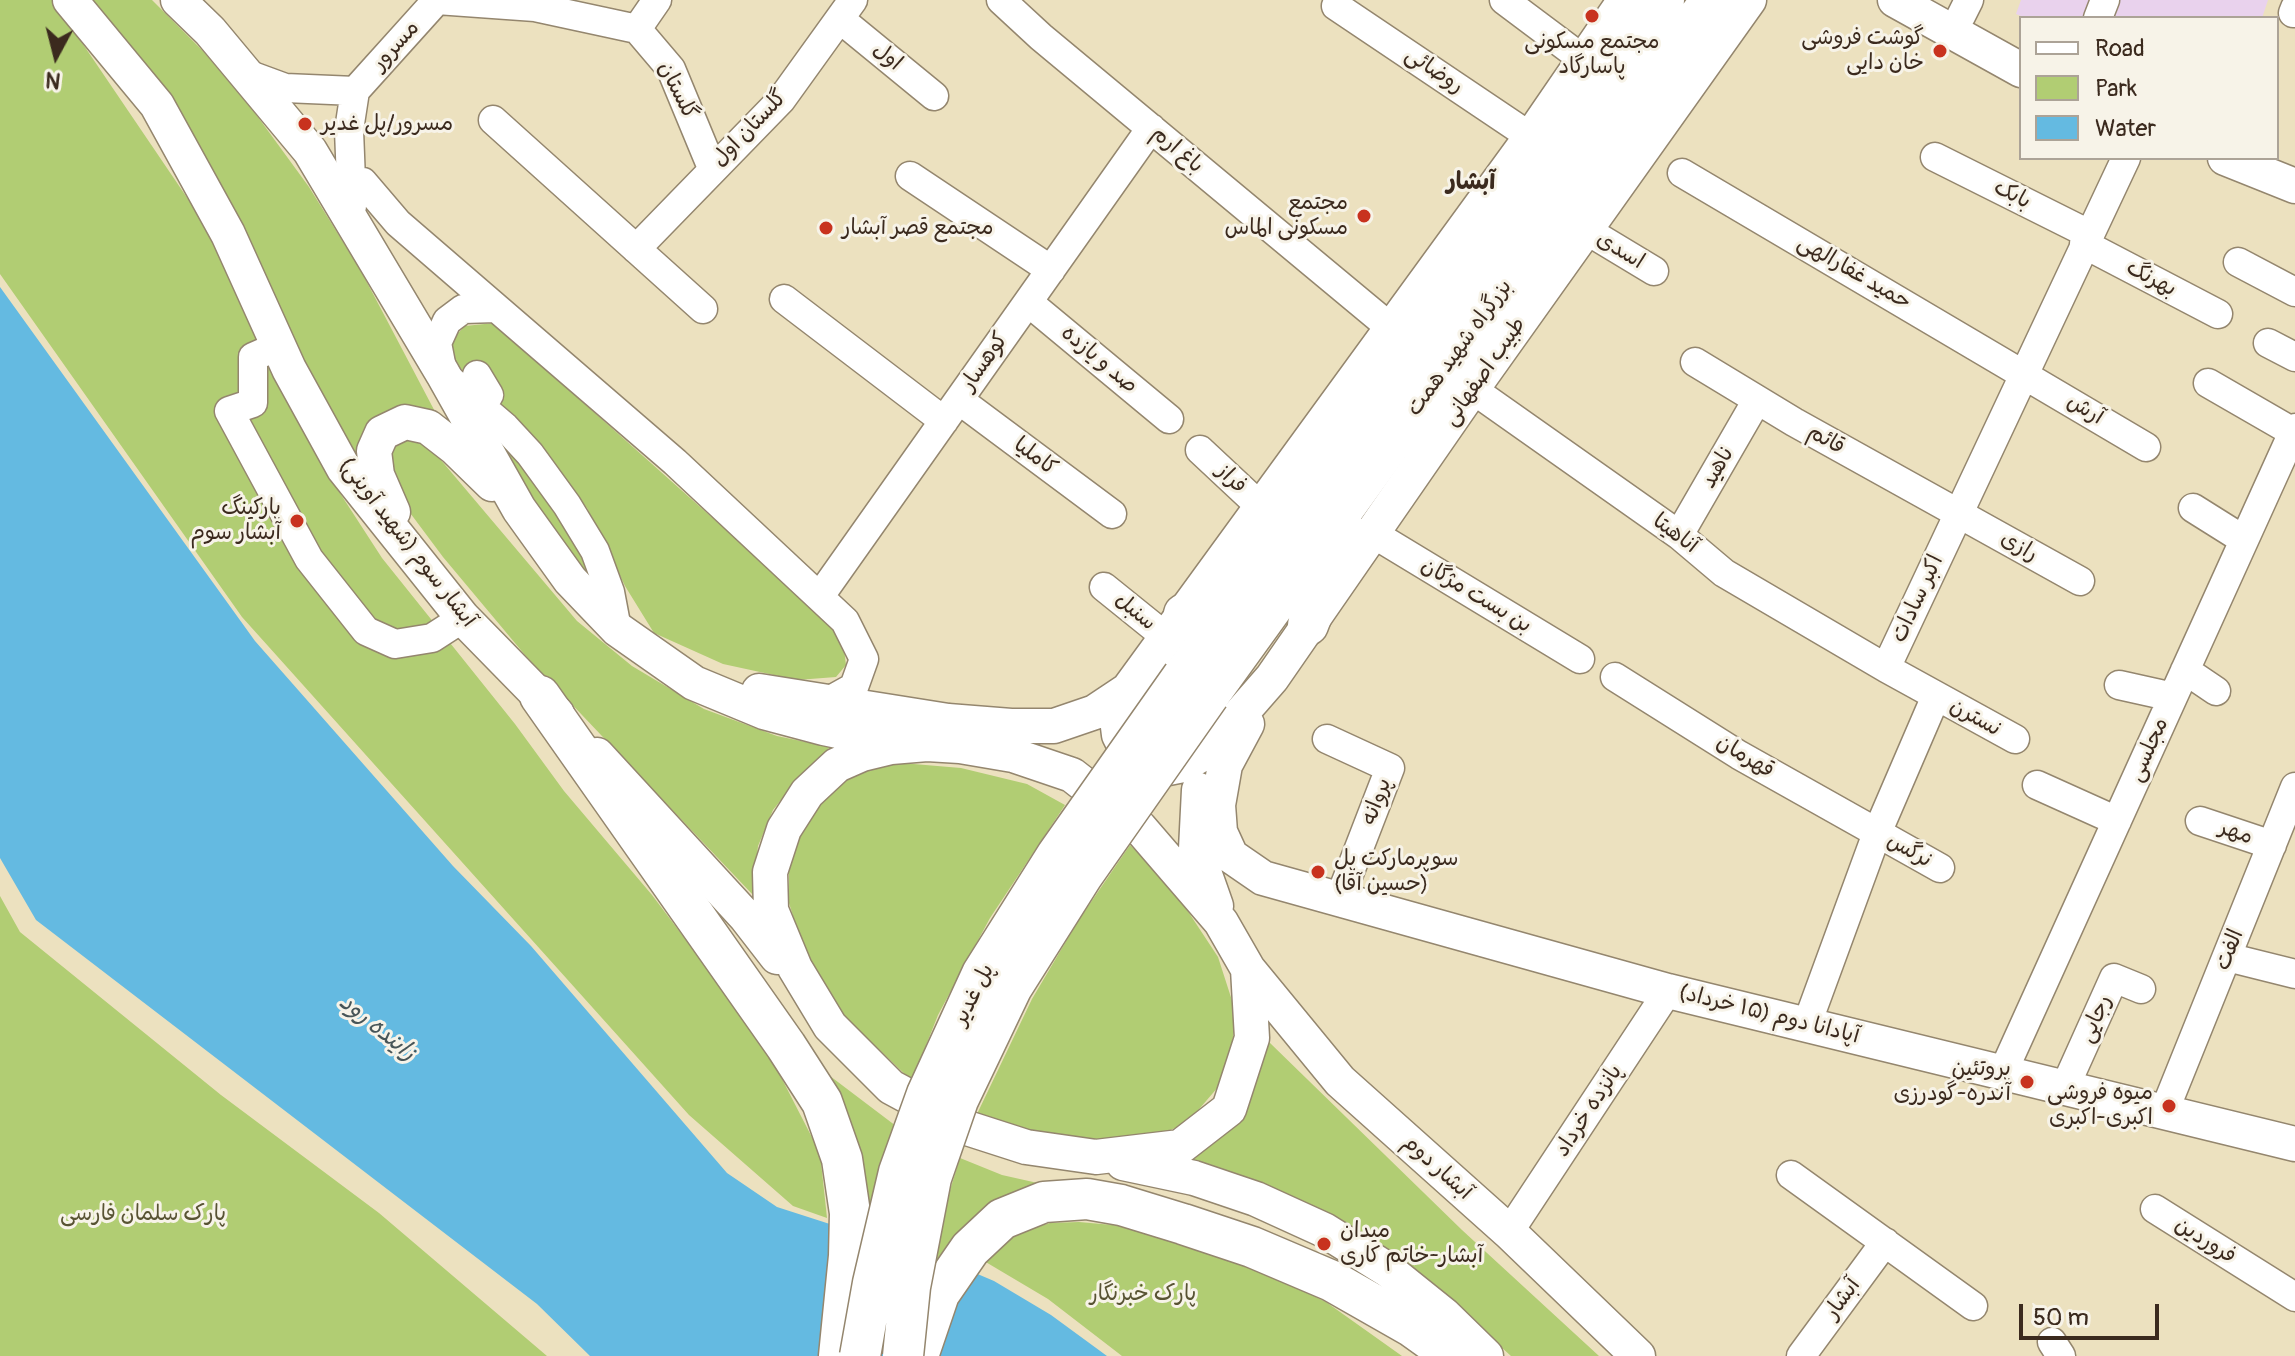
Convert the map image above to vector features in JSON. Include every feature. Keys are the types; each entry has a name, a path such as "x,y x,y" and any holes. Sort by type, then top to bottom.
{"highway":[{"name":"بزرگراه شهید همت","path":"1196,686 1410,358 1664,0"},
{"name":"بزرگراه شهید همت","path":"1410,358 1711,0"},
{"path":"1175,626 1206,603 1365,388 1384,372 1410,358 1408,451 1323,586 1308,625"},
{"name":"پل غدیر","path":"860,1356 873,1283 899,1172 927,1094 982,974 1057,855 1196,686"},
{"name":"پل غدیر","path":"903,1356 910,1287 931,1178 958,1100 1012,987 1196,686"},
{"path":"540,696 822,1102 842,1159 847,1188 849,1256 839,1356"},
{"path":"918,1356 939,1294 970,1249 1002,1219 1044,1202 1087,1199 1121,1205 1252,1247 1332,1281 1411,1326 1453,1356"}],"main road":[{"name":"آبشار سوم (شهید آوینی)","path":"70,0 157,105 228,234 278,346 344,469 463,618 626,785 746,917 830,1026"},
{"path":"178,0 210,31 310,151 443,374 519,509 570,580 617,629 694,683 764,712 909,746"},
{"path":"1217,741 1183,765 1152,767 1137,760 1126,749 1119,735 1117,719 1120,704 1262,508 1410,358 1531,137 1625,0"},
{"name":"طبیب اصفهانی","path":"1217,741 1272,678 1472,389 1749,0"},
{"path":"1895,0 2019,69"},
{"path":"1955,5 1987,32 2019,46"},
{"path":"2230,160 2295,186"},
{"path":"2273,160 2295,169"},
{"path":"412,556 377,475 374,451 382,433 405,422 428,427 519,509"},
{"path":"1272,678 1225,765 1218,805 1220,832 1231,856 1263,878 1339,900"},
{"path":"694,683 948,721 1011,726 1054,726 1095,712 1128,690"},
{"path":"1217,741 1199,782 1196,849 1221,922"},
{"path":"1221,922 1140,828 1072,775 1013,755 960,746 909,746 862,754 837,765 807,793 784,829 770,872 771,910 795,968 830,1026 891,1087 967,1128 1026,1147 1096,1157 1194,1178 1256,1199 1324,1230 1388,1270 1444,1315 1486,1356"},
{"path":"1221,922 1231,899 1247,889 1339,900"},
{"name":"آپادانا دوم (۱۵ خرداد)","path":"1339,900 1668,991 2295,1144"},
{"name":"آبشار دوم","path":"1221,922 1248,969 1340,1081 1509,1232 1638,1356"},
{"path":"1096,1157 1180,1147 1229,1109 1252,1038 1248,969"}],"street":[{"path":"437,0 535,7 637,29 657,0"},
{"name":"مسرور","path":"355,91 437,0"},
{"name":"باغ ارم","path":"1001,0 1151,128 1410,358"},
{"path":"1504,0 1584,60"},
{"name":"روضائی","path":"1336,6 1531,137"},
{"name":"اول","path":"847,9 934,96"},
{"name":"گلستان اول","path":"636,249 781,100 847,9"},
{"name":"گلستان","path":"637,29 671,69 712,168"},
{"path":"247,74 285,88 355,91 349,130 352,220"},
{"path":"493,120 703,309"},
{"name":"کوهسار","path":"820,596 1151,128"},
{"name":"بابک","path":"1935,157 2087,239"},
{"name":"اکبر سادات","path":"1936,696 1886,668 2125,160"},
{"name":"حمید غفارالهی","path":"1682,173 2025,374"},
{"path":"910,176 1051,270"},
{"path":"363,182 398,223 675,462 845,621 864,659 854,687 827,702"},
{"name":"اسدی","path":"1586,230 1654,271"},
{"name":"بهرنگ","path":"2087,239 2218,314"},
{"path":"2238,262 2295,292"},
{"name":"کاملیا","path":"784,299 1112,514"},
{"name":"صد و یازده","path":"1028,302 1169,419"},
{"path":"496,308 463,309 447,321 437,343 443,374 530,454 567,505 595,551 610,592 617,629"},
{"path":"2268,343 2295,357"},
{"path":"278,346 253,357 253,403 229,411 309,559 366,631 395,644 432,638 463,618"},
{"name":"قائم","path":"1695,362 1757,400 1959,512"},
{"name":"آرش","path":"2025,374 2146,447"},
{"path":"477,375 489,395 481,406"},
{"path":"2208,383 2294,430"},
{"name":"آناهیتا","path":"1472,389 1679,535 1724,573 1886,668"},
{"name":"ناهید","path":"1679,535 1757,400"},
{"name":"مجلسی","path":"2003,1072 2294,430"},
{"name":"فراز","path":"1200,450 1262,508"},
{"path":"2193,508 2244,540"},
{"name":"رازی","path":"1959,512 2080,581"},
{"name":"بن بست مژگان","path":"1372,533 1580,659"},
{"name":"سنبل","path":"1104,587 1175,626"},
{"path":"2185,670 2216,691"},
{"name":"قهرمان","path":"1615,677 1739,755 1877,833"},
{"path":"2119,685 2173,697"},
{"path":"1807,1024 1877,833 1936,696"},
{"name":"نسترن","path":"1936,696 2015,739"},
{"name":"پروانه","path":"1327,739 1390,768 1339,900"},
{"path":"2037,785 2117,821"},
{"name":"الفت","path":"2164,1112 2292,802"},
{"name":"مهر","path":"2200,821 2272,845"},
{"name":"نرگس","path":"1877,833 1940,868"},
{"path":"2227,957 2295,974"},
{"name":"رجایی","path":"2065,1087 2114,978 2141,989"},
{"name":"پانزده خرداد","path":"1509,1232 1668,991"},
{"path":"1791,1175 1973,1306"},
{"name":"فروردین","path":"2155,1209 2295,1297"},
{"name":"آبشار","path":"1801,1356 1885,1242"}],"shaded area":[{"path":"2021,0 2091,0 2086,16 2016,14"},
{"path":"2114,0 2268,0 2263,16 2110,16"}],"green space":[{"path":"0,0 53,0 211,233 241,304 325,470 382,558 515,724 564,791 652,895 763,1042 820,1153 827,1218 793,1206 689,1115 242,617 0,274"},
{"path":"91,0 152,0 203,51 255,113 309,187 361,271 441,423 363,444 356,461"},
{"path":"494,323 828,621 844,649 846,665 836,677 797,680 723,664 654,633 625,586 587,508 535,440 456,364 451,340 465,326"},
{"path":"489,432 535,473 585,554 586,574 574,568"},
{"path":"401,436 424,440 577,621 632,666 704,709 777,736 830,747 796,781 773,810 758,846 753,895 525,655 443,557 390,486 385,453"},
{"path":"890,762 961,768 1027,784 1065,805 990,918 938,1015 912,1081 840,1012 804,951 789,903 789,863 798,835 810,813 852,774"},
{"path":"1130,845 1170,884 1218,957 1237,1016 1225,1079 1188,1122 1140,1144 1074,1145 977,1114 1032,999 1078,921"},
{"name":"پارک سلمان فارسی","path":"0,896 20,932 221,1095 379,1213 547,1356 0,1356"},
{"path":"1269,1042 1462,1230 1599,1356 1511,1356 1457,1307 1192,1161 1222,1133 1247,1100"},
{"path":"826,1073 896,1126 872,1232"},
{"path":"960,1158 1002,1175 1051,1186 1003,1197 961,1230 933,1272 946,1203"},
{"name":"پارک خبرنگار","path":"1050,1223 1124,1226 1236,1258 1326,1302 1402,1356 1122,1356 1048,1299 984,1261 1002,1242 1023,1232"}],"water":[{"name":"زاینده رود","path":"0,287 255,641 453,866 531,946 727,1173 777,1207 954,1264 994,1281 1051,1315 1107,1356 590,1356 537,1304 36,920 0,858"}],"place":[{"name":"مجتمع مسکونی پاسارگاد","path":"1592,16"},
{"name":"گوشت فروشی خان دایی","path":"1940,51"},
{"name":"مسرور/پل غدیر","path":"305,124"},
{"name":"مجتمع مسکونی الماس","path":"1364,216"},
{"name":"مجتمع قصر آبشار","path":"826,228"},
{"name":"پارکینگ آبشار سوم","path":"297,521"},
{"name":"سوپرمارکت پل (حسین آقا)","path":"1318,872"},
{"name":"پروتئین آندره-گودرزی","path":"2027,1082"},
{"name":"میوه فروشی اکبری-اکبری","path":"2169,1106"},
{"name":"میدان آبشار-خاتم کاری","path":"1324,1244"}],"district":[{"name":"آبشار","path":"1471,183"}]}
